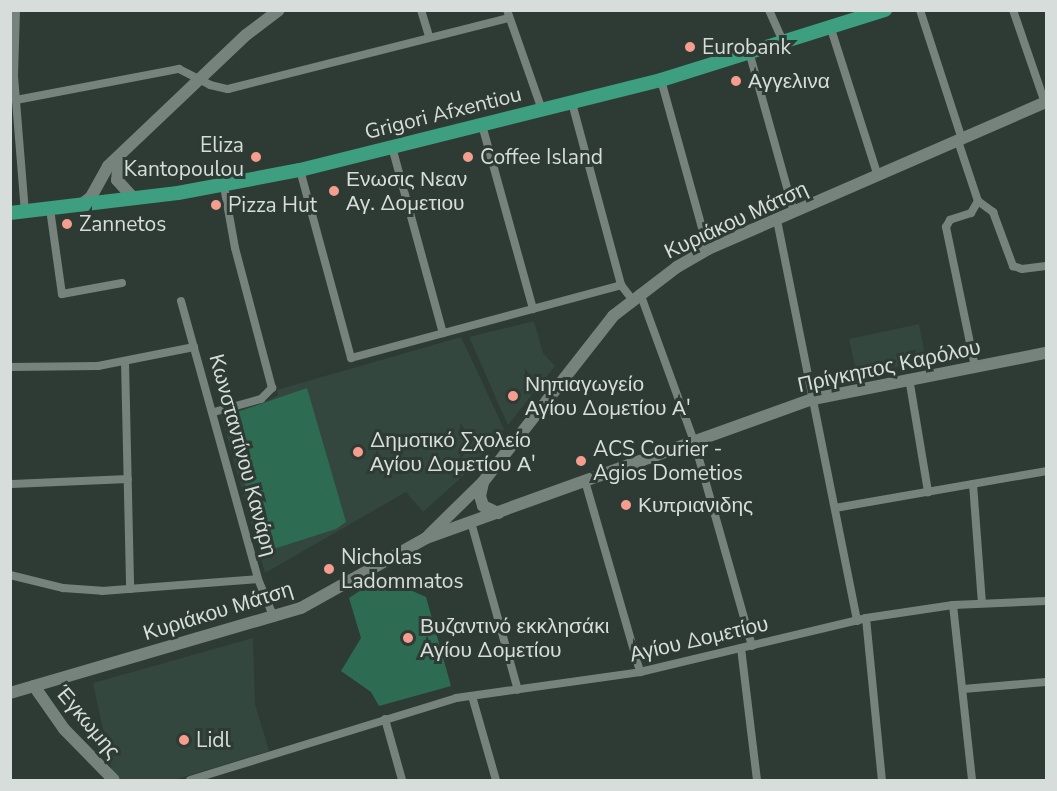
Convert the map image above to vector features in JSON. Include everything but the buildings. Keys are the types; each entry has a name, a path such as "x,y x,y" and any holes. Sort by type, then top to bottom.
{"main road":[{"path":"81,205 91,197 108,166 200,79 279,10"},
{"name":"Grigori Afxentiou","path":"10,213 224,186 300,170 661,80 750,55 879,12"},
{"name":"Κυριάκου Μάτση","path":"426,538 483,482 592,340 636,296 708,249 1046,103"},
{"path":"119,158 116,176 119,185 134,198"},
{"name":"Πρίγκηπος Καρόλου","path":"471,522 813,399 909,378 1047,353"},
{"path":"483,482 480,496 483,506 498,513"},
{"name":"Κυριάκου Μάτση","path":"10,693 274,618 301,608 426,538 471,522"},
{"name":"Έγκωμης","path":"34,686 64,729 114,780"}],"street":[{"path":"16,10 16,100 25,212"},
{"path":"421,10 429,37"},
{"path":"769,10 784,44"},
{"path":"920,10 978,201 993,212 1009,262 1017,268 1047,266"},
{"path":"1013,10 1046,103"},
{"path":"16,100 179,69 216,88 228,89 508,14 542,110"},
{"path":"831,29 878,176"},
{"path":"750,55 794,213"},
{"path":"661,80 708,249"},
{"path":"572,103 621,285 636,296 694,441 752,646"},
{"path":"482,125 533,309"},
{"path":"392,147 443,333"},
{"path":"300,170 351,358 621,285"},
{"path":"214,412 261,399 272,388 235,248 224,186"},
{"path":"975,367 946,227 950,220 971,213 978,201"},
{"path":"50,209 62,294 122,283"},
{"path":"777,220 835,508 861,620 882,780"},
{"name":"Κωνσταντίνου Κανάρη","path":"181,301 214,412 258,579 274,618"},
{"path":"10,367 70,368 125,362 194,347"},
{"path":"125,362 130,589"},
{"path":"909,378 928,492"},
{"path":"835,508 1047,471"},
{"path":"12,484 128,479"},
{"path":"585,481 640,672"},
{"path":"973,484 982,603"},
{"path":"471,522 518,690"},
{"path":"10,575 75,590 130,589 258,579"},
{"name":"Αγίου Δομετίου","path":"190,780 385,719 472,696 640,672 861,620 953,605 1047,601"},
{"path":"953,605 972,780"},
{"path":"741,648 757,780"},
{"path":"963,689 1047,682"},
{"path":"472,696 496,780"},
{"path":"385,719 402,780"}],"shaded area":[{"name":"Νηπιαγωγείο Αγίου Δομετίου Αʹ","path":"534,321 543,353 555,366 508,425 469,337"},
{"path":"919,324 926,361 857,375 849,339"},
{"name":"Δημοτικό Σχολείο Αγίου Δομετίου Αʹ","path":"461,337 504,429 464,475 423,512 406,492 265,573 221,415 264,403 278,395 277,390"},
{"path":"253,638 255,704 269,751 174,780 122,780 112,771 93,683"}],"green space":[{"path":"307,388 346,522 336,529 264,552 226,416"},
{"path":"381,577 426,597 451,686 379,706 371,692 341,671 361,638 349,598"}],"place":[{"name":"Eurobank","path":"690,47"},
{"name":"Αγγελινα","path":"736,81"},
{"name":"Eliza Kantopoulou","path":"256,157"},
{"name":"Coffee Island","path":"468,157"},
{"name":"Ενωσις Νεαν Αγ. Δομετιου","path":"334,191"},
{"name":"Pizza Hut","path":"216,205"},
{"name":"Zannetos","path":"67,224"},
{"name":"Νηπιαγωγείο Αγίου Δομετίου Αʹ","path":"513,396"},
{"name":"Δημοτικό Σχολείο Αγίου Δομετίου Αʹ","path":"358,452"},
{"name":"ACS Courier - Agios Dometios","path":"581,461"},
{"name":"Κυπριανιδης","path":"626,505"},
{"name":"Nicholas Ladommatos","path":"329,569"},
{"name":"Βυζαντινό εκκλησάκι Αγίου Δομετίου","path":"408,638"},
{"name":"Lidl","path":"184,740"}]}
